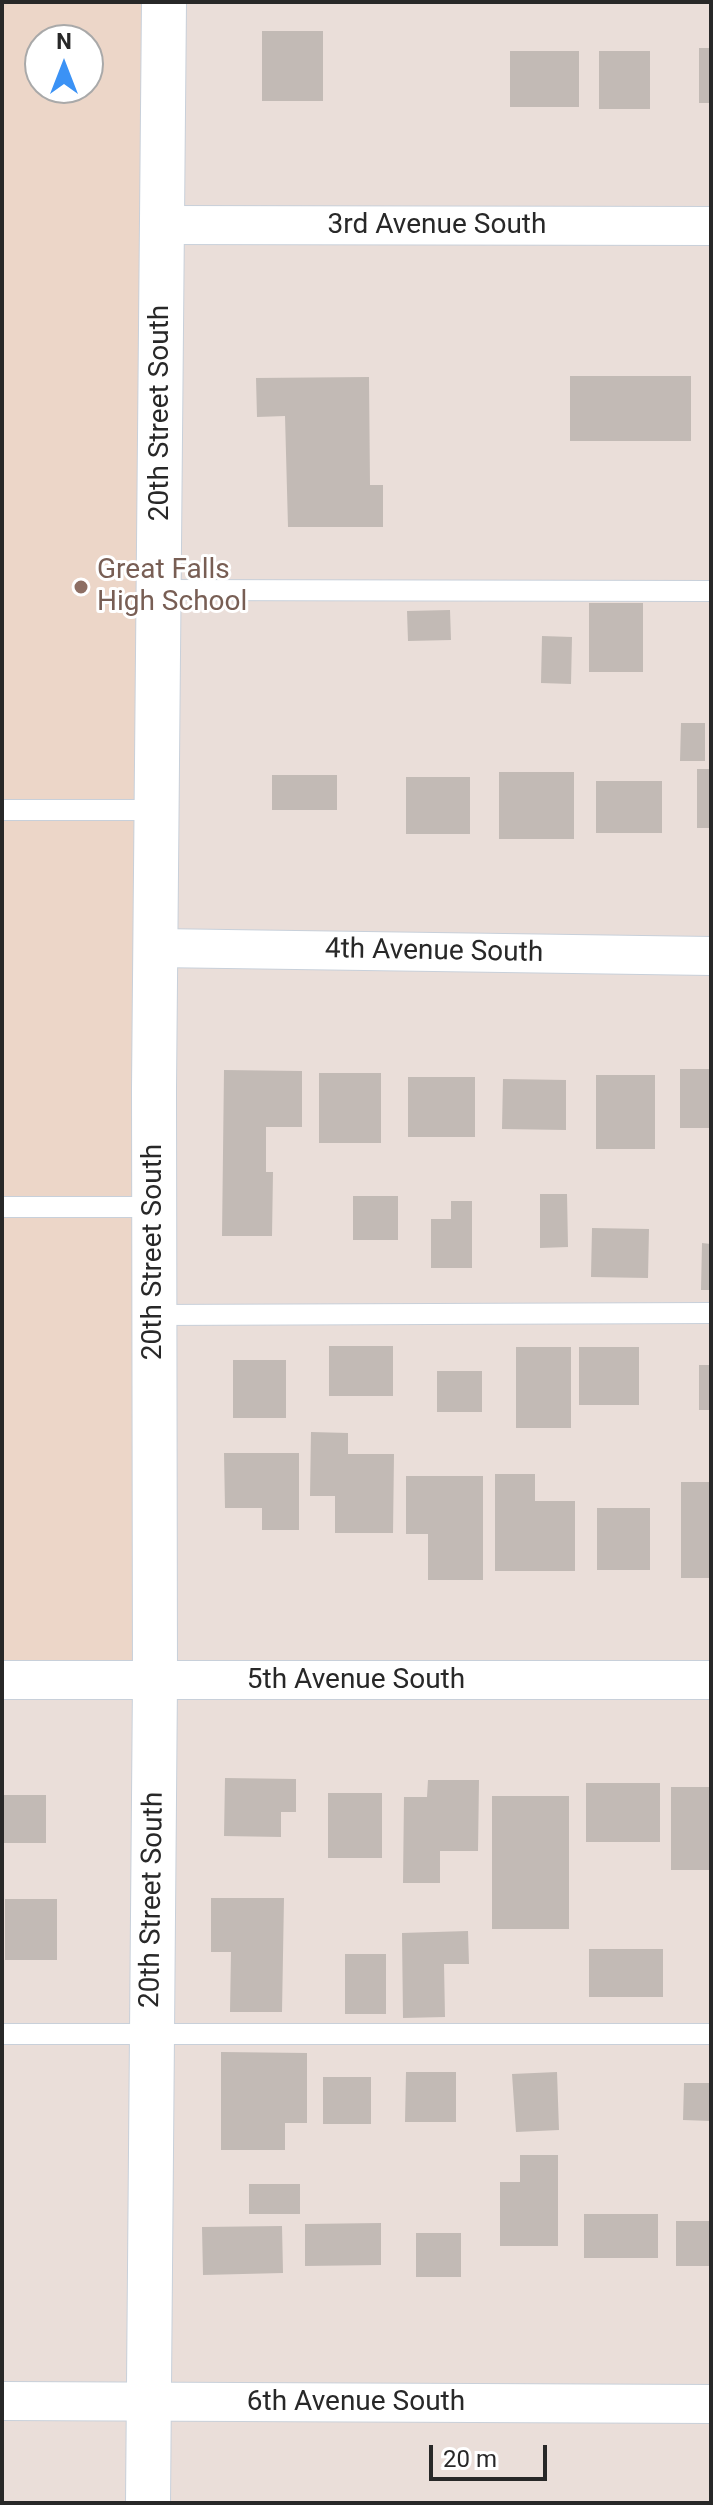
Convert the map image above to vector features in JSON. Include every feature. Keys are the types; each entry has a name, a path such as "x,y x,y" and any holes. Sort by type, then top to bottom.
{"street":[{"name":"20th Street South","path":"148,2503 164,2"},
{"name":"3rd Avenue South","path":"162,225 711,226"},
{"name":"4th Avenue South","path":"157,948 711,956"},
{"name":"5th Avenue South","path":"2,1680 711,1680"},
{"name":"6th Avenue South","path":"2,2401 711,2404"}],"lane":[{"path":"159,590 711,591"},
{"path":"2,810 158,810"},
{"path":"2,1207 154,1207"},
{"path":"154,1315 711,1313"},
{"path":"2,2034 711,2034"}],"shaded area":[{"name":"Great Falls High School","path":"2,2 164,2 155,1681 2,1680"}],"building":[{"path":"262,31 323,31 323,101 262,101"},
{"path":"699,48 711,48 711,103 699,103"},
{"path":"510,51 579,51 579,107 510,107"},
{"path":"599,51 650,51 650,109 599,109"},
{"path":"570,376 691,376 691,441 570,441"},
{"path":"369,377 370,485 383,485 383,527 288,527 285,416 257,417 256,378"},
{"path":"589,603 643,603 643,672 589,672"},
{"path":"450,610 451,640 408,641 407,611"},
{"path":"542,636 572,637 571,684 541,683"},
{"path":"681,723 705,723 705,761 680,761"},
{"path":"697,769 711,769 711,828 697,828"},
{"path":"499,772 574,772 574,839 499,839"},
{"path":"272,775 337,775 337,810 272,810"},
{"path":"406,777 470,777 470,834 406,834"},
{"path":"596,781 662,781 662,833 596,833"},
{"path":"680,1069 711,1069 711,1128 680,1128"},
{"path":"224,1070 302,1071 302,1127 266,1127 266,1172 273,1172 272,1236 222,1236"},
{"path":"319,1073 381,1073 381,1143 319,1143"},
{"path":"596,1075 655,1075 655,1149 596,1149"},
{"path":"408,1077 475,1077 475,1137 408,1137"},
{"path":"503,1079 566,1080 566,1130 502,1129"},
{"path":"540,1194 567,1194 568,1247 540,1248"},
{"path":"353,1196 398,1196 398,1240 353,1240"},
{"path":"451,1201 472,1201 472,1268 431,1268 431,1219 451,1219"},
{"path":"592,1228 649,1229 648,1278 591,1277"},
{"path":"702,1243 711,1244 711,1290 701,1290"},
{"path":"329,1346 393,1346 393,1396 329,1396"},
{"path":"516,1347 571,1347 571,1428 516,1428"},
{"path":"579,1347 639,1347 639,1405 579,1405"},
{"path":"233,1360 286,1360 286,1418 233,1418"},
{"path":"699,1365 711,1365 711,1410 699,1410"},
{"path":"437,1371 482,1371 482,1412 437,1412"},
{"path":"311,1432 348,1433 348,1454 394,1454 393,1533 335,1533 335,1496 310,1496"},
{"path":"224,1453 299,1453 299,1530 262,1530 262,1508 225,1508"},
{"path":"495,1474 535,1474 535,1501 575,1501 575,1571 495,1571"},
{"path":"406,1476 483,1476 483,1580 428,1580 428,1534 406,1534"},
{"path":"681,1482 711,1482 711,1578 681,1578"},
{"path":"597,1508 650,1508 650,1570 597,1570"},
{"path":"225,1778 296,1779 296,1812 281,1812 281,1837 224,1836"},
{"path":"428,1780 479,1780 478,1851 440,1851 440,1883 403,1883 404,1797 427,1797"},
{"path":"586,1783 660,1783 660,1842 586,1842"},
{"path":"671,1787 711,1787 711,1870 671,1870"},
{"path":"328,1793 382,1793 382,1858 328,1858"},
{"path":"2,1795 46,1795 46,1843 2,1843"},
{"path":"492,1796 569,1796 569,1929 492,1929"},
{"path":"211,1898 284,1898 282,2012 230,2012 231,1952 211,1952"},
{"path":"5,1899 57,1899 57,1960 5,1960"},
{"path":"468,1931 469,1964 444,1964 445,2017 403,2018 402,1933"},
{"path":"589,1949 663,1949 663,1997 589,1997"},
{"path":"345,1954 386,1954 386,2014 345,2014"},
{"path":"221,2052 307,2053 307,2123 285,2123 285,2150 221,2150"},
{"path":"406,2072 456,2072 456,2122 405,2122"},
{"path":"557,2072 559,2130 516,2132 512,2074"},
{"path":"323,2077 371,2077 371,2124 323,2124"},
{"path":"684,2083 711,2083 711,2121 683,2120"},
{"path":"520,2155 558,2155 558,2246 500,2246 500,2182 520,2182"},
{"path":"249,2184 300,2184 300,2214 249,2214"},
{"path":"584,2214 658,2214 658,2258 584,2258"},
{"path":"676,2221 711,2221 711,2266 676,2266"},
{"path":"381,2223 381,2265 305,2266 305,2224"},
{"path":"282,2226 283,2273 203,2275 202,2227"},
{"path":"416,2233 461,2233 461,2277 416,2277"}],"place":[{"name":"Great Falls High School","path":"81,587"}]}
